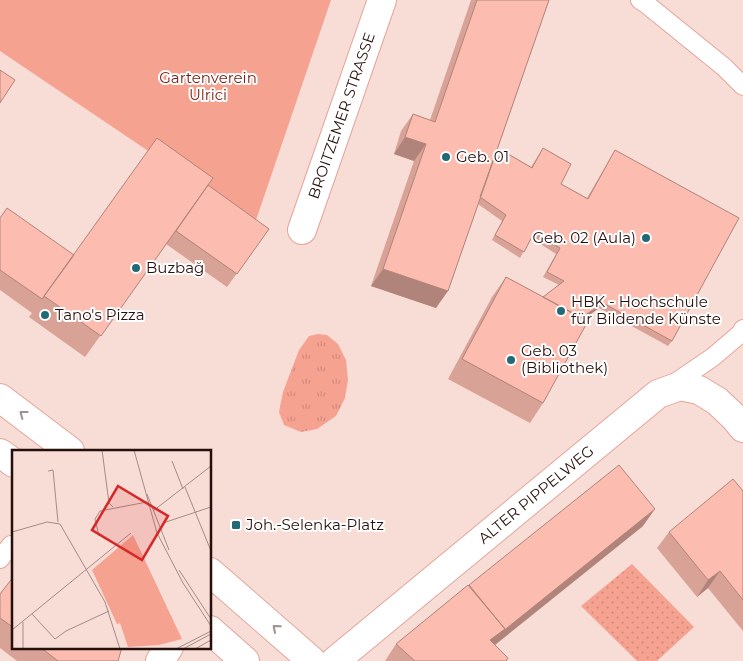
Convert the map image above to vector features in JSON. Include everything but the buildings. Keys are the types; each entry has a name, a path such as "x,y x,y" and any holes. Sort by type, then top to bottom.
{"street":[{"name":"BROITZEMER STRASSE","path":"302,230 382,0"},
{"path":"658,394 680,386 699,390 717,401 743,428"},
{"name":"ALTER PIPPELWEG","path":"335,661 658,394"},
{"path":"0,398 69,450"},
{"path":"0,453 12,462"},
{"path":"214,582 312,661"},
{"path":"211,631 245,661"},
{"path":"160,661 169,648"}],"lane":[{"path":"640,0 724,67 743,86"},
{"name":"ALTER PIPPELWEG","path":"658,394 713,357 742,331"}],"green space":[{"name":"Gartenverein Ulrici","path":"0,0 331,0 255,223 0,51"},
{"path":"327,335 338,344 346,360 348,380 345,398 336,416 317,429 301,432 284,425 279,412 283,392 299,350 309,336"},
{"path":"632,564 694,627 657,661 637,661 581,606"}],"place":[{"name":"Geb. 01","path":"446,157"},
{"name":"Geb. 02 (Aula)","path":"646,238"},
{"name":"Buzbağ","path":"136,268"},
{"name":"HBK - Hochschule für Bildende Künste","path":"561,311"},
{"name":"Tano's Pizza","path":"45,315"},
{"name":"Geb. 03 (Bibliothek)","path":"511,360"},
{"name":"Joh.-Selenka-Platz","path":"236,525"}]}
